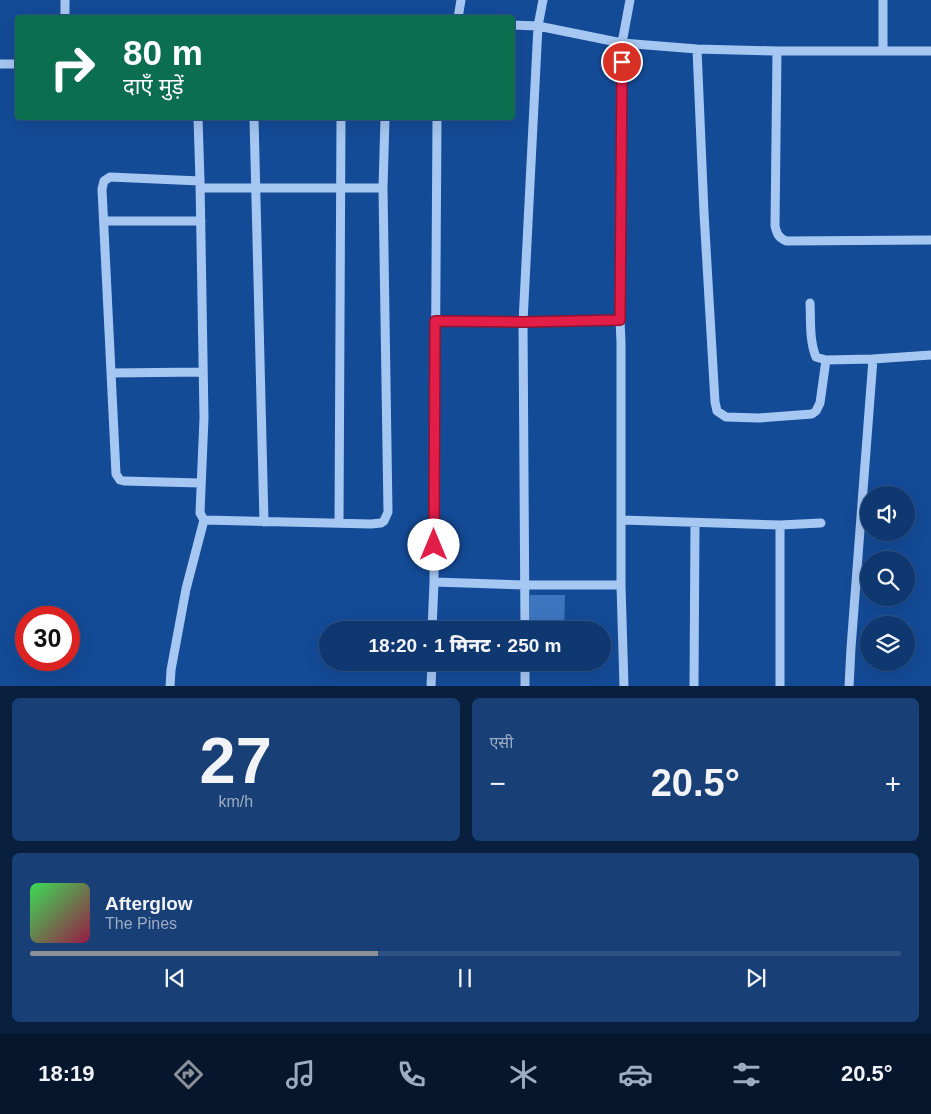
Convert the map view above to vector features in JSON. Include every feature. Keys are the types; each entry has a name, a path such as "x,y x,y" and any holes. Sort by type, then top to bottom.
{"street":[{"path":"65,0 65,15"},
{"path":"458,15 461,0"},
{"path":"525,621 523,322 538,26 543,0"},
{"path":"624,686 621,585 620,320 622,42 630,0"},
{"path":"883,0 883,51"},
{"path":"515,25 538,26 622,42 697,49 931,51"},
{"path":"697,49 714,402 718,411 726,416 759,418 812,414 816,412 820,403 826,360"},
{"path":"777,51 775,226 777,235 786,241 931,240"},
{"path":"0,64 15,64"},
{"path":"170,686 171,670 186,589 204,520 200,513 204,418 198,120"},
{"path":"254,120 264,522"},
{"path":"339,523 341,120"},
{"path":"204,520 339,523 381,523 384,521 388,512 383,188 385,120"},
{"path":"432,621 437,120"},
{"path":"200,483 124,481 117,478 102,189 104,181 106,178 115,177 256,188 383,188"},
{"path":"104,221 201,221"},
{"path":"810,303 813,349 816,356 826,360 931,355"},
{"path":"435,321 620,320"},
{"path":"849,686 873,358"},
{"path":"111,373 203,372"},
{"path":"622,520 780,525 821,523"},
{"path":"694,686 695,523"},
{"path":"780,525 780,686"},
{"path":"434,582 525,585 621,585"},
{"path":"431,686 432,671"},
{"path":"525,671 525,686"}],"building":[{"path":"530,595 565,595 564,621 530,621"}],"route":[{"path":"434,545 435,321 620,320 622,62"}]}
